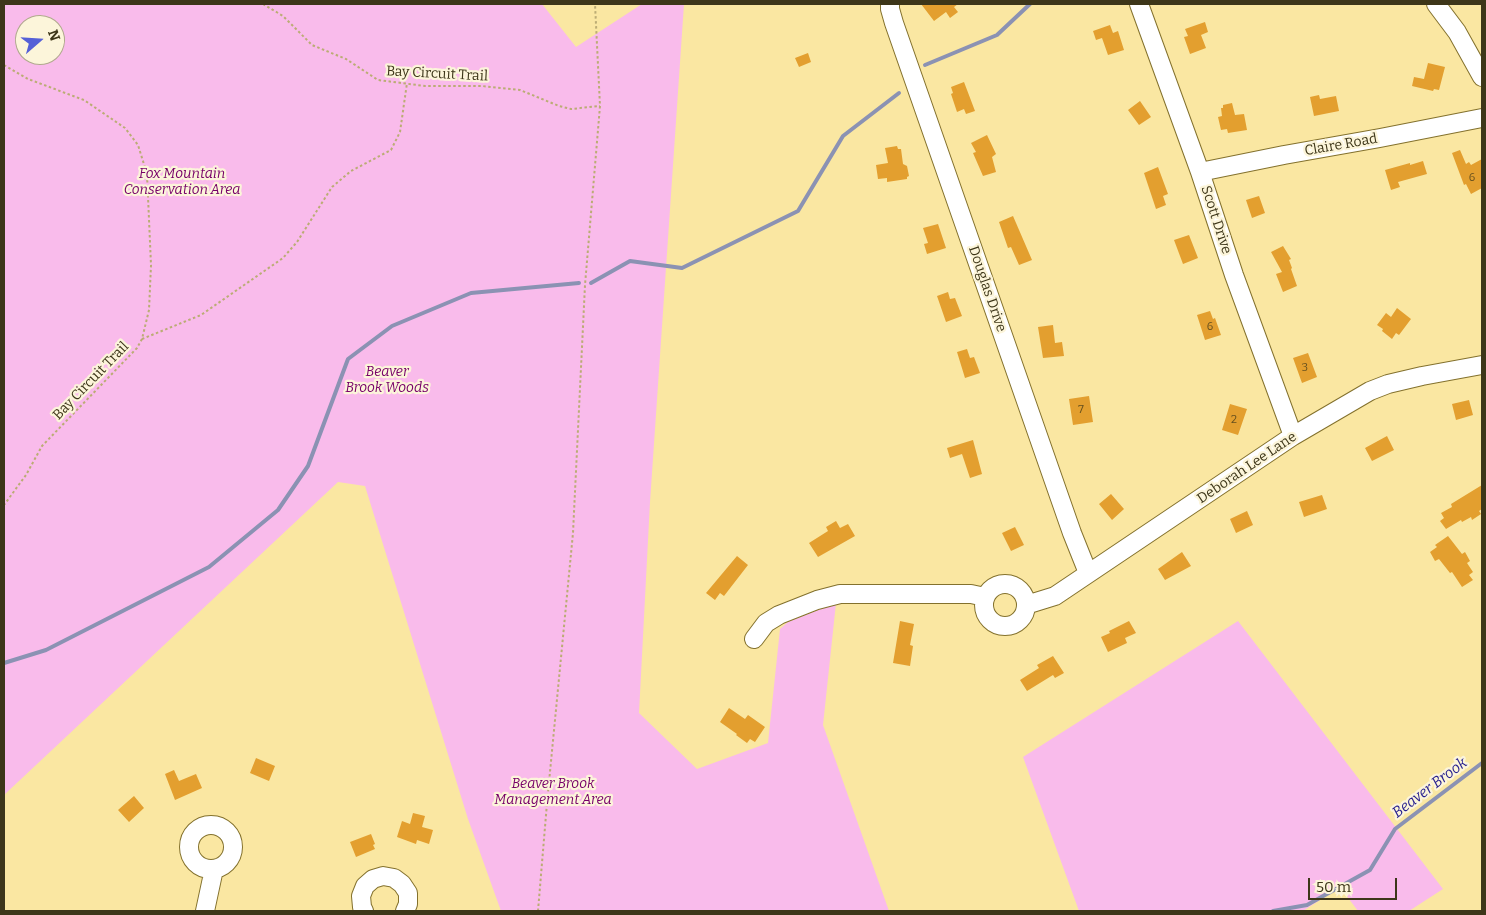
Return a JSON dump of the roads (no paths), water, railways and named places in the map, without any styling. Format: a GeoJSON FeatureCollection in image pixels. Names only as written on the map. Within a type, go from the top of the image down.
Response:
{"type":"FeatureCollection","features":[{"type":"Feature","properties":{"kind":"street","name":"Douglas Drive"},"geometry":{"type":"LineString","coordinates":[[890,4],[894,23],[1072,534],[1088,573]]}},
{"type":"Feature","properties":{"kind":"street","name":"Scott Drive"},"geometry":{"type":"LineString","coordinates":[[1139,4],[1200,172],[1234,275],[1293,436]]}},
{"type":"Feature","properties":{"kind":"street"},"geometry":{"type":"LineString","coordinates":[[1436,4],[1457,32],[1482,77]]}},
{"type":"Feature","properties":{"kind":"street","name":"Claire Road"},"geometry":{"type":"LineString","coordinates":[[1200,172],[1482,118]]}},
{"type":"Feature","properties":{"kind":"street","name":"Deborah Lee Lane"},"geometry":{"type":"LineString","coordinates":[[1026,605],[1055,596],[1293,436],[1370,391],[1388,384],[1422,376],[1482,365]]}},
{"type":"Feature","properties":{"kind":"street"},"geometry":{"type":"LineString","coordinates":[[997,585],[1011,585],[1022,592],[1026,605],[1025,612],[1018,622],[1008,626],[995,624],[985,614],[983,607],[985,597],[997,585]]}},
{"type":"Feature","properties":{"kind":"street"},"geometry":{"type":"LineString","coordinates":[[754,640],[766,623],[779,615],[817,600],[840,594],[971,594],[985,597]]}},
{"type":"Feature","properties":{"kind":"street"},"geometry":{"type":"LineString","coordinates":[[205,911],[214,870]]}},
{"type":"Feature","properties":{"kind":"street"},"geometry":{"type":"LineString","coordinates":[[364,911],[361,896],[365,886],[373,879],[383,876],[394,878],[402,884],[408,893],[408,904],[405,911]]}},
{"type":"Feature","properties":{"kind":"waterway"},"geometry":{"type":"LineString","coordinates":[[925,65],[997,35],[1030,4]]}},
{"type":"Feature","properties":{"kind":"waterway"},"geometry":{"type":"LineString","coordinates":[[591,283],[630,261],[682,268],[798,211],[843,136],[899,93]]}},
{"type":"Feature","properties":{"kind":"waterway"},"geometry":{"type":"LineString","coordinates":[[4,663],[46,650],[209,567],[278,510],[308,466],[348,359],[392,326],[471,293],[579,283]]}},
{"type":"Feature","properties":{"kind":"waterway","name":"Beaver Brook"},"geometry":{"type":"LineString","coordinates":[[1273,911],[1307,905],[1370,870],[1395,829],[1482,763]]}},
{"type":"Feature","properties":{"kind":"park label","name":"Fox Mountain Conservation Area"},"geometry":{"type":"Point","coordinates":[182,182]}},
{"type":"Feature","properties":{"kind":"park label","name":"Beaver Brook Woods"},"geometry":{"type":"Point","coordinates":[387,380]}},
{"type":"Feature","properties":{"kind":"park label","name":"Beaver Brook Management Area"},"geometry":{"type":"Point","coordinates":[553,792]}}]}
